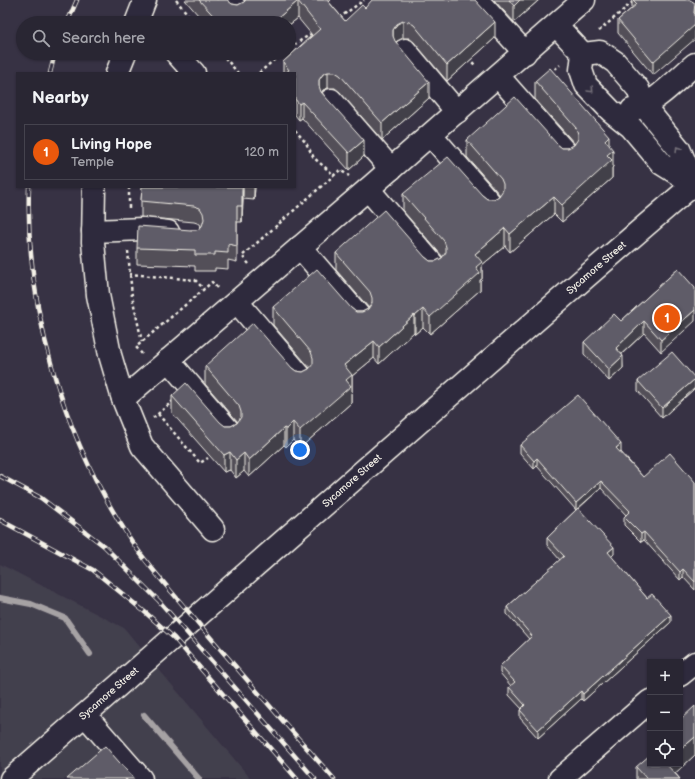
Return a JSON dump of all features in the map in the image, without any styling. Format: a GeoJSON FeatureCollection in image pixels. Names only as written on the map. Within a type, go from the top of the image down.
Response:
{"type":"FeatureCollection","features":[{"type":"Feature","properties":{"kind":"street"},"geometry":{"type":"LineString","coordinates":[[477,0],[525,53]]}},
{"type":"Feature","properties":{"kind":"street"},"geometry":{"type":"LineString","coordinates":[[123,399],[162,365],[228,296],[300,247],[431,135],[584,0]]}},
{"type":"Feature","properties":{"kind":"street"},"geometry":{"type":"LineString","coordinates":[[556,25],[583,54]]}},
{"type":"Feature","properties":{"kind":"street"},"geometry":{"type":"LineString","coordinates":[[405,50],[457,112]]}},
{"type":"Feature","properties":{"kind":"street"},"geometry":{"type":"LineString","coordinates":[[583,54],[600,52],[615,62],[638,89],[644,106],[679,149],[695,184]]}},
{"type":"Feature","properties":{"kind":"street"},"geometry":{"type":"LineString","coordinates":[[583,54],[581,70],[586,85],[611,111],[631,127],[662,164],[695,184]]}},
{"type":"Feature","properties":{"kind":"street"},"geometry":{"type":"LineString","coordinates":[[118,72],[123,60]]}},
{"type":"Feature","properties":{"kind":"street"},"geometry":{"type":"LineString","coordinates":[[182,60],[193,72]]}},
{"type":"Feature","properties":{"kind":"street"},"geometry":{"type":"LineString","coordinates":[[623,120],[629,111],[644,106],[695,64]]}},
{"type":"Feature","properties":{"kind":"street"},"geometry":{"type":"LineString","coordinates":[[498,76],[566,153]]}},
{"type":"Feature","properties":{"kind":"street"},"geometry":{"type":"LineString","coordinates":[[331,100],[391,169]]}},
{"type":"Feature","properties":{"kind":"street"},"geometry":{"type":"LineString","coordinates":[[431,135],[491,204]]}},
{"type":"Feature","properties":{"kind":"street","name":"Sycamore Street"},"geometry":{"type":"LineString","coordinates":[[11,779],[597,266],[695,184]]}},
{"type":"Feature","properties":{"kind":"street"},"geometry":{"type":"LineString","coordinates":[[94,188],[93,231],[98,294],[110,355],[123,399],[142,446],[213,529]]}},
{"type":"Feature","properties":{"kind":"street"},"geometry":{"type":"LineString","coordinates":[[368,189],[434,266]]}},
{"type":"Feature","properties":{"kind":"street"},"geometry":{"type":"LineString","coordinates":[[93,231],[128,230],[185,234]]}},
{"type":"Feature","properties":{"kind":"street"},"geometry":{"type":"LineString","coordinates":[[300,247],[360,317]]}},
{"type":"Feature","properties":{"kind":"street"},"geometry":{"type":"LineString","coordinates":[[228,296],[301,377]]}},
{"type":"Feature","properties":{"kind":"street"},"geometry":{"type":"LineString","coordinates":[[162,365],[229,431]]}},
{"type":"Feature","properties":{"kind":"street"},"geometry":{"type":"LineString","coordinates":[[683,673],[695,663]]}},
{"type":"Feature","properties":{"kind":"street"},"geometry":{"type":"LineString","coordinates":[[560,779],[647,704]]}},
{"type":"Feature","properties":{"kind":"street"},"geometry":{"type":"LineString","coordinates":[[85,715],[141,779]]}},
{"type":"Feature","properties":{"kind":"path"},"geometry":{"type":"LineString","coordinates":[[176,0],[189,16]]}},
{"type":"Feature","properties":{"kind":"path"},"geometry":{"type":"LineString","coordinates":[[334,20],[364,0]]}},
{"type":"Feature","properties":{"kind":"path"},"geometry":{"type":"LineString","coordinates":[[296,44],[317,30]]}},
{"type":"Feature","properties":{"kind":"path"},"geometry":{"type":"LineString","coordinates":[[466,57],[476,66]]}},
{"type":"Feature","properties":{"kind":"path"},"geometry":{"type":"LineString","coordinates":[[227,60],[237,72]]}},
{"type":"Feature","properties":{"kind":"path"},"geometry":{"type":"LineString","coordinates":[[262,71],[274,60]]}},
{"type":"Feature","properties":{"kind":"path"},"geometry":{"type":"LineString","coordinates":[[470,71],[482,61]]}},
{"type":"Feature","properties":{"kind":"path"},"geometry":{"type":"LineString","coordinates":[[296,131],[306,143],[314,158],[334,175]]}},
{"type":"Feature","properties":{"kind":"path"},"geometry":{"type":"LineString","coordinates":[[254,269],[242,256],[340,170],[349,176],[376,153]]}},
{"type":"Feature","properties":{"kind":"path"},"geometry":{"type":"LineString","coordinates":[[129,188],[129,274],[142,342]]}},
{"type":"Feature","properties":{"kind":"path"},"geometry":{"type":"LineString","coordinates":[[129,274],[195,280],[204,289]]}},
{"type":"Feature","properties":{"kind":"path"},"geometry":{"type":"LineString","coordinates":[[162,365],[136,347],[212,282],[228,296]]}},
{"type":"Feature","properties":{"kind":"path"},"geometry":{"type":"LineString","coordinates":[[158,414],[200,464],[208,458]]}},
{"type":"Feature","properties":{"kind":"shaded area"},"geometry":{"type":"Polygon","coordinates":[[[0,564],[124,628],[251,779],[0,779],[0,564]]]}},
{"type":"Feature","properties":{"kind":"building"},"geometry":{"type":"Polygon","coordinates":[[[199,0],[227,0],[232,4],[238,5],[246,0],[327,0],[345,21],[362,5],[365,8],[372,0],[475,0],[495,22],[447,65],[414,25],[403,21],[397,24],[393,30],[395,41],[429,82],[382,123],[340,75],[335,72],[323,74],[319,80],[321,92],[364,140],[349,153],[302,102],[299,104],[296,100],[296,72],[286,72],[289,70],[283,62],[285,60],[296,60],[296,50],[320,29],[298,1],[280,16],[214,16],[199,0]]]}},
{"type":"Feature","properties":{"kind":"building"},"geometry":{"type":"Polygon","coordinates":[[[509,0],[520,0],[514,6],[509,0]]]}},
{"type":"Feature","properties":{"kind":"building"},"geometry":{"type":"Polygon","coordinates":[[[633,0],[690,0],[695,3],[695,25],[653,62],[618,20],[637,4],[633,0]]]}},
{"type":"Feature","properties":{"kind":"building"},"geometry":{"type":"Polygon","coordinates":[[[550,68],[609,136],[605,140],[613,150],[607,155],[612,160],[562,205],[554,197],[510,234],[505,228],[475,254],[482,262],[476,267],[480,273],[430,317],[423,309],[415,316],[414,315],[379,347],[374,341],[344,365],[352,375],[346,380],[351,386],[300,430],[293,422],[286,429],[284,428],[249,460],[244,453],[236,460],[230,452],[224,455],[172,396],[186,383],[225,426],[231,426],[237,423],[241,417],[239,406],[205,366],[253,323],[292,368],[296,371],[303,372],[309,369],[313,364],[311,352],[273,307],[317,269],[356,312],[362,312],[368,309],[372,303],[370,292],[336,253],[384,210],[425,257],[430,261],[436,261],[442,258],[446,252],[444,241],[403,194],[448,157],[487,199],[494,199],[499,196],[503,190],[501,179],[467,140],[515,97],[557,144],[562,148],[568,148],[574,145],[578,139],[576,128],[535,81],[550,68]]]}},
{"type":"Feature","properties":{"kind":"building"},"geometry":{"type":"Polygon","coordinates":[[[142,188],[242,188],[242,206],[237,206],[237,246],[228,244],[228,253],[215,252],[215,255],[195,255],[195,250],[137,248],[138,226],[197,230],[202,226],[204,219],[200,208],[194,206],[141,201],[142,188]]]}},
{"type":"Feature","properties":{"kind":"building"},"geometry":{"type":"Polygon","coordinates":[[[678,269],[695,288],[695,310],[661,340],[644,321],[616,348],[623,356],[609,369],[584,342],[614,314],[621,321],[678,269]]]}},
{"type":"Feature","properties":{"kind":"building"},"geometry":{"type":"Polygon","coordinates":[[[672,352],[695,379],[662,408],[638,381],[672,352]]]}},
{"type":"Feature","properties":{"kind":"building"},"geometry":{"type":"Polygon","coordinates":[[[578,395],[621,444],[616,448],[643,477],[670,453],[695,482],[695,582],[683,569],[680,572],[644,532],[641,534],[624,517],[630,511],[601,481],[576,503],[537,458],[534,461],[520,445],[578,395]]]}},
{"type":"Feature","properties":{"kind":"building"},"geometry":{"type":"Polygon","coordinates":[[[578,508],[614,547],[608,552],[647,598],[652,594],[671,615],[583,694],[581,691],[538,730],[520,710],[525,705],[509,687],[515,682],[500,666],[532,636],[507,607],[564,556],[547,538],[578,508]]]}},
{"type":"Feature","properties":{"kind":"building"},"geometry":{"type":"Polygon","coordinates":[[[695,706],[695,737],[683,747],[683,731],[683,717],[695,706]]]}},
{"type":"Feature","properties":{"kind":"building"},"geometry":{"type":"Polygon","coordinates":[[[105,746],[134,779],[67,779],[105,746]]]}},
{"type":"Feature","properties":{"kind":"building"},"geometry":{"type":"Polygon","coordinates":[[[647,758],[647,767],[669,767],[680,779],[647,779],[636,767],[647,758]]]}},
{"type":"Feature","properties":{"kind":"waterway"},"geometry":{"type":"LineString","coordinates":[[0,598],[31,604],[65,618],[90,654]]}},
{"type":"Feature","properties":{"kind":"waterway"},"geometry":{"type":"LineString","coordinates":[[144,715],[199,779]]}},
{"type":"Feature","properties":{"kind":"railway"},"geometry":{"type":"LineString","coordinates":[[70,16],[77,0]]}},
{"type":"Feature","properties":{"kind":"railway"},"geometry":{"type":"LineString","coordinates":[[50,72],[53,60]]}},
{"type":"Feature","properties":{"kind":"railway"},"geometry":{"type":"LineString","coordinates":[[29,188],[29,232],[41,324],[53,370],[67,414],[85,457],[106,498],[135,547],[149,565],[223,653],[334,779]]}},
{"type":"Feature","properties":{"kind":"railway"},"geometry":{"type":"LineString","coordinates":[[0,476],[41,498],[104,546],[159,601],[315,779]]}},
{"type":"Feature","properties":{"kind":"railway"},"geometry":{"type":"LineString","coordinates":[[0,520],[93,570],[146,613],[174,638],[297,779]]}},
{"type":"Feature","properties":{"kind":"place","name":"Living Hope"},"geometry":{"type":"Point","coordinates":[667,318]}}]}
